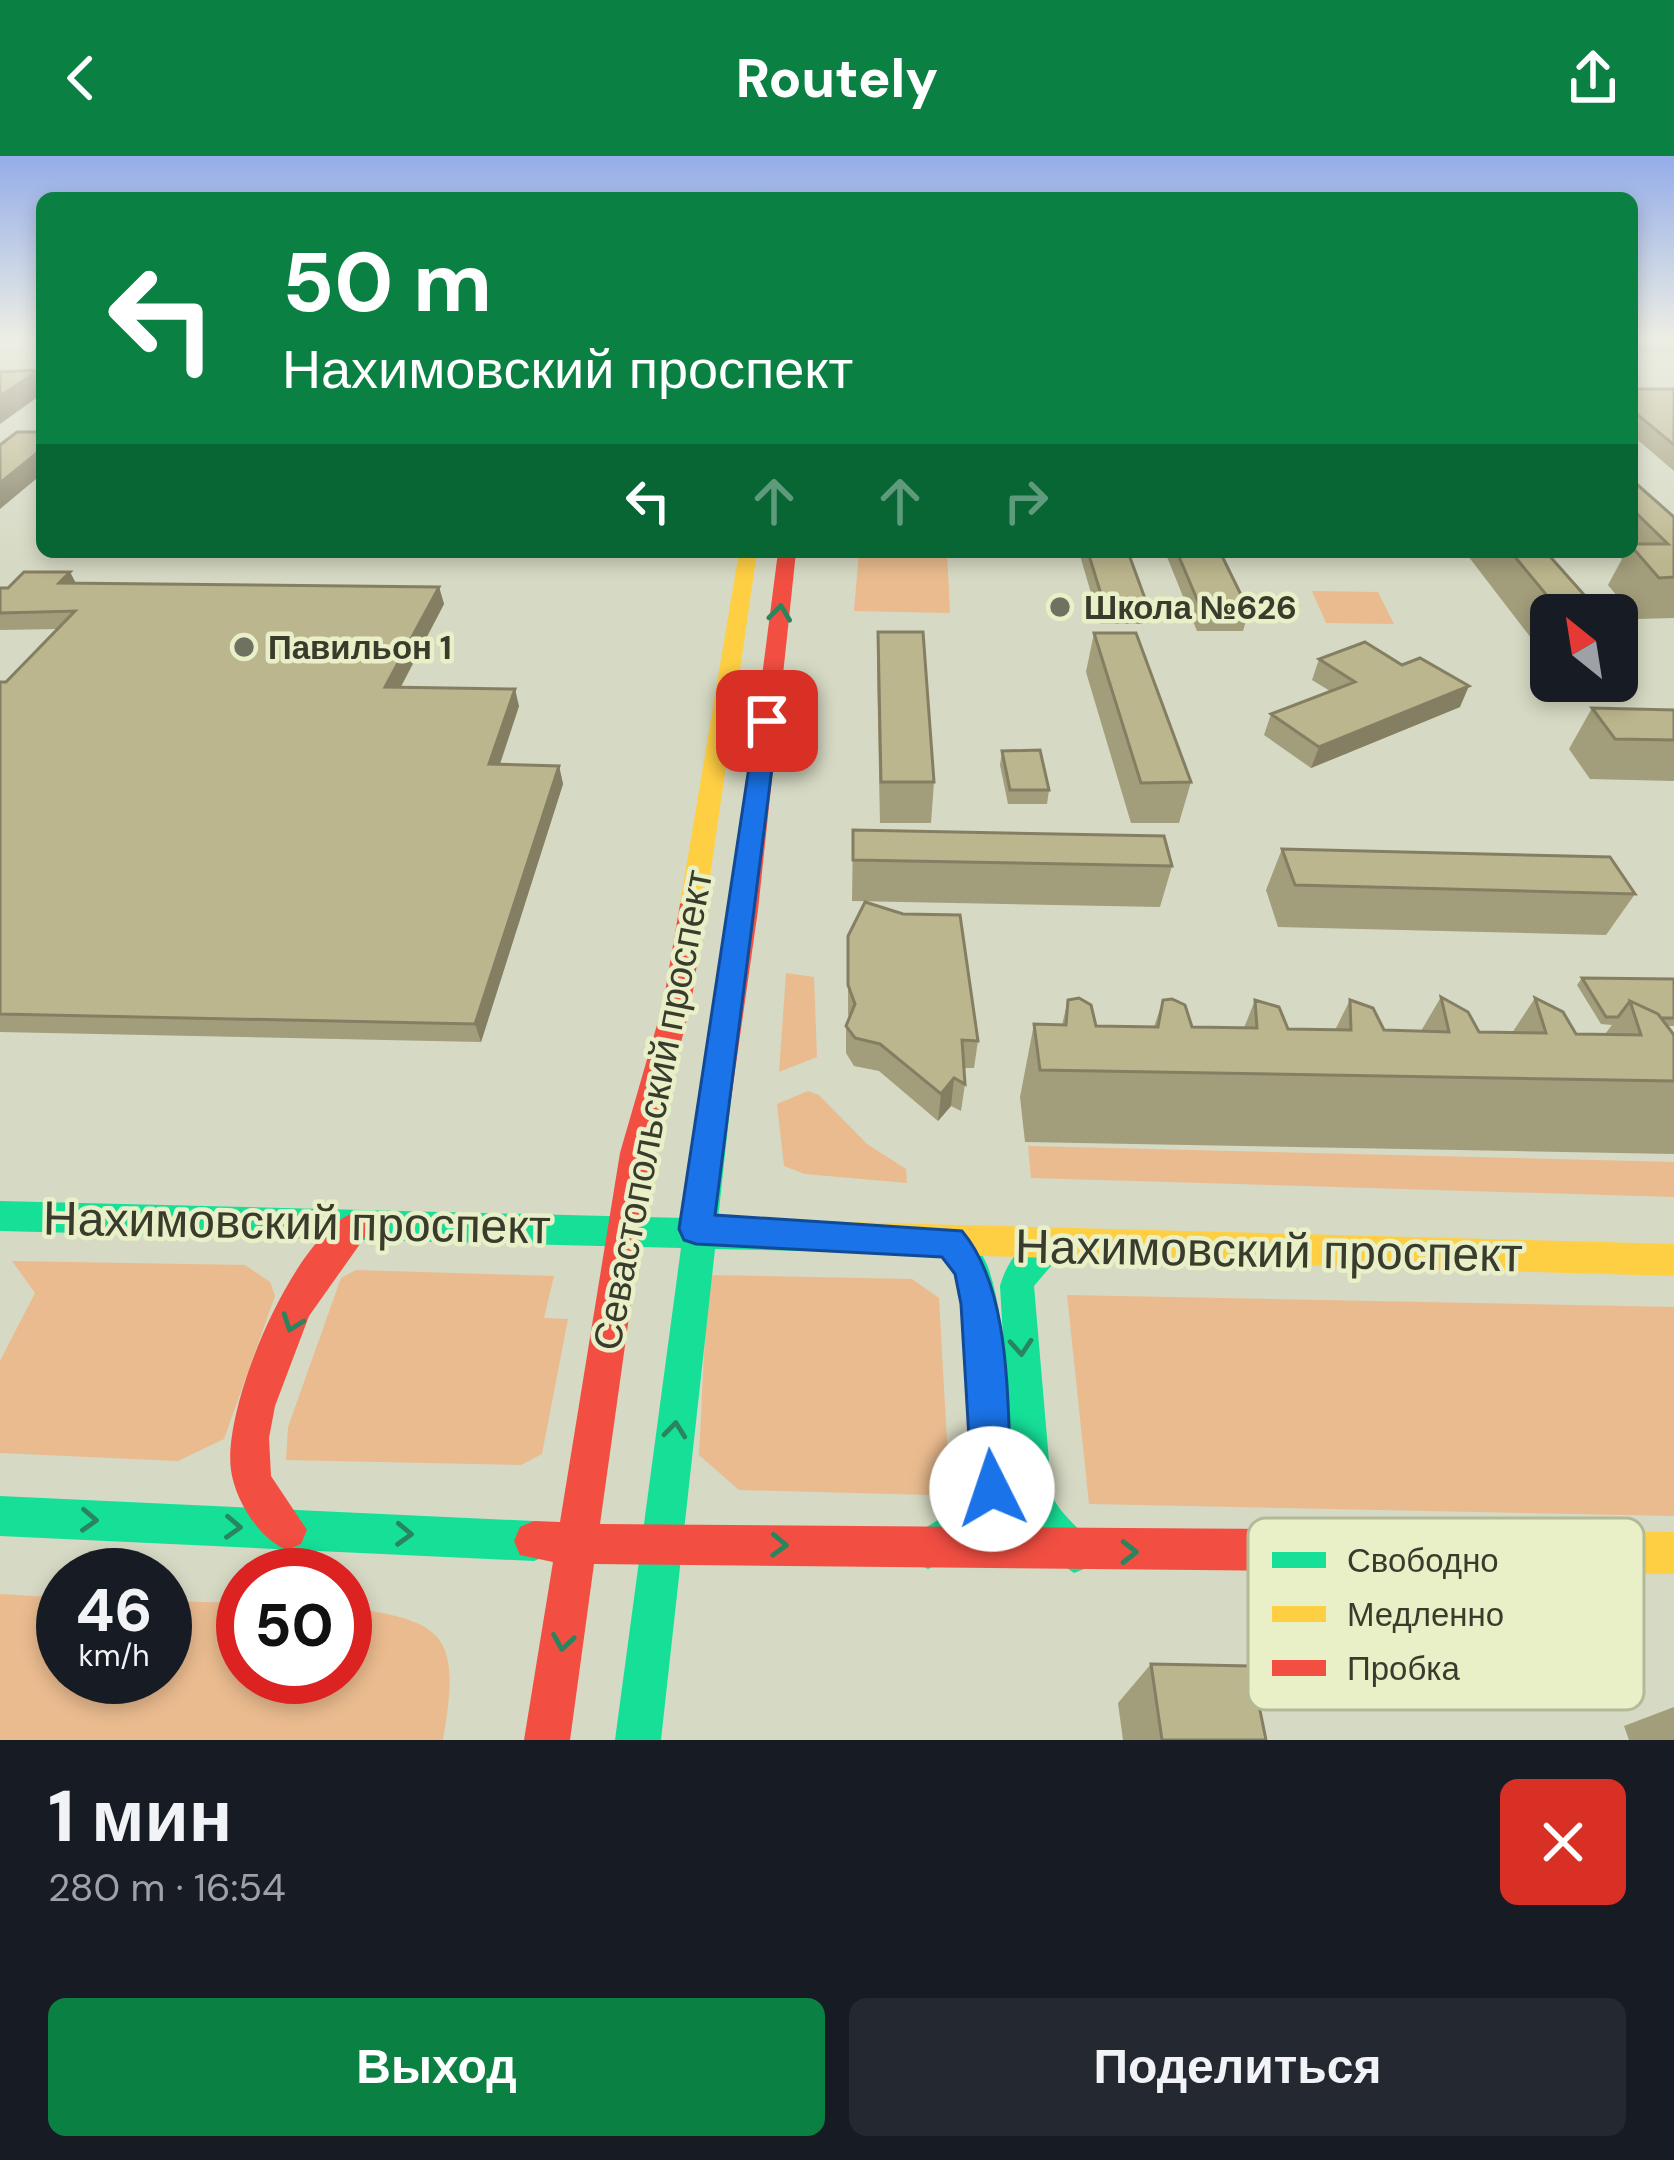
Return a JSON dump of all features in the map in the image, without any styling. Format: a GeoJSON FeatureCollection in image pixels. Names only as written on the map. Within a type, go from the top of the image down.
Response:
{"type":"FeatureCollection","features":[{"type":"Feature","properties":{"kind":"main road","name":"Севастопольский проспект"},"geometry":{"type":"LineString","coordinates":[[547,1740],[622,1228],[636,1153],[677,1004],[747,558]]}},
{"type":"Feature","properties":{"kind":"main road","name":"Севастопольский проспект"},"geometry":{"type":"LineString","coordinates":[[638,1740],[696,1229],[745,910],[786,558]]}},
{"type":"Feature","properties":{"kind":"main road","name":"Нахимовский проспект"},"geometry":{"type":"LineString","coordinates":[[0,1216],[355,1227],[696,1229],[950,1242],[1674,1260]]}},
{"type":"Feature","properties":{"kind":"main road"},"geometry":{"type":"LineString","coordinates":[[287,1529],[261,1499],[250,1464],[256,1419],[307,1283],[327,1253],[355,1227]]}},
{"type":"Feature","properties":{"kind":"main road"},"geometry":{"type":"LineString","coordinates":[[928,1550],[971,1522],[992,1489],[979,1304],[971,1267],[950,1242]]}},
{"type":"Feature","properties":{"kind":"main road"},"geometry":{"type":"LineString","coordinates":[[1052,1245],[1022,1269],[1017,1286],[1032,1500],[1048,1531],[1074,1552]]}},
{"type":"Feature","properties":{"kind":"main road"},"geometry":{"type":"LineString","coordinates":[[0,1516],[662,1547],[1248,1552]]}},
{"type":"Feature","properties":{"kind":"main road"},"geometry":{"type":"LineString","coordinates":[[1644,1553],[1674,1553]]}},
{"type":"Feature","properties":{"kind":"shaded area"},"geometry":{"type":"Polygon","coordinates":[[[858,558],[947,558],[950,613],[854,611],[858,558]]]}},
{"type":"Feature","properties":{"kind":"shaded area"},"geometry":{"type":"Polygon","coordinates":[[[1312,591],[1378,592],[1394,624],[1326,623],[1312,591]]]}},
{"type":"Feature","properties":{"kind":"shaded area"},"geometry":{"type":"Polygon","coordinates":[[[786,973],[814,977],[817,1057],[779,1072],[786,973]]]}},
{"type":"Feature","properties":{"kind":"shaded area"},"geometry":{"type":"Polygon","coordinates":[[[808,1091],[819,1095],[867,1144],[906,1169],[907,1183],[805,1174],[784,1166],[777,1104],[808,1091]]]}},
{"type":"Feature","properties":{"kind":"shaded area"},"geometry":{"type":"Polygon","coordinates":[[[1028,1146],[1674,1162],[1674,1197],[1031,1178],[1028,1146]]]}},
{"type":"Feature","properties":{"kind":"shaded area"},"geometry":{"type":"Polygon","coordinates":[[[12,1261],[245,1265],[270,1282],[275,1296],[224,1439],[178,1461],[0,1453],[0,1361],[35,1293],[12,1261]]]}},
{"type":"Feature","properties":{"kind":"shaded area"},"geometry":{"type":"Polygon","coordinates":[[[356,1270],[554,1276],[544,1318],[568,1319],[542,1454],[521,1465],[286,1460],[288,1427],[341,1278],[356,1270]]]}},
{"type":"Feature","properties":{"kind":"shaded area"},"geometry":{"type":"Polygon","coordinates":[[[708,1275],[912,1279],[939,1298],[949,1477],[929,1495],[739,1490],[699,1455],[708,1275]]]}},
{"type":"Feature","properties":{"kind":"shaded area"},"geometry":{"type":"Polygon","coordinates":[[[1067,1295],[1674,1307],[1674,1516],[1089,1504],[1067,1295]]]}},
{"type":"Feature","properties":{"kind":"shaded area"},"geometry":{"type":"Polygon","coordinates":[[[0,1594],[36,1596],[36,1704],[192,1704],[192,1602],[216,1602],[216,1704],[372,1704],[372,1611],[426,1628],[447,1655],[450,1677],[443,1740],[0,1740],[0,1594]]]}},
{"type":"Feature","properties":{"kind":"building"},"geometry":{"type":"Polygon","coordinates":[[[1638,415],[1638,415],[1674,415],[1674,445],[1638,415]]]}},
{"type":"Feature","properties":{"kind":"building"},"geometry":{"type":"Polygon","coordinates":[[[17,432],[36,432],[36,454],[0,483],[0,445],[17,432]]]}},
{"type":"Feature","properties":{"kind":"building"},"geometry":{"type":"Polygon","coordinates":[[[1638,485],[1674,517],[1674,577],[1659,578],[1638,554],[1638,544],[1668,544],[1638,515],[1638,485]]]}},
{"type":"Feature","properties":{"kind":"building"},"geometry":{"type":"Polygon","coordinates":[[[1090,558],[1130,558],[1147,604],[1104,604],[1090,558]]]}},
{"type":"Feature","properties":{"kind":"building"},"geometry":{"type":"Polygon","coordinates":[[[1180,558],[1223,558],[1249,611],[1202,611],[1180,558]]]}},
{"type":"Feature","properties":{"kind":"building"},"geometry":{"type":"Polygon","coordinates":[[[1516,558],[1551,558],[1583,594],[1546,594],[1516,558]]]}},
{"type":"Feature","properties":{"kind":"building"},"geometry":{"type":"Polygon","coordinates":[[[24,572],[70,572],[59,583],[439,587],[385,687],[515,689],[489,764],[559,766],[475,1024],[0,1014],[0,682],[6,682],[75,611],[0,613],[0,588],[8,588],[24,572]]]}},
{"type":"Feature","properties":{"kind":"building"},"geometry":{"type":"Polygon","coordinates":[[[878,632],[923,632],[934,782],[881,782],[878,632]]]}},
{"type":"Feature","properties":{"kind":"building"},"geometry":{"type":"Polygon","coordinates":[[[1094,633],[1136,633],[1191,782],[1141,783],[1094,633]]]}},
{"type":"Feature","properties":{"kind":"building"},"geometry":{"type":"Polygon","coordinates":[[[1365,642],[1402,665],[1420,658],[1469,686],[1319,747],[1271,714],[1355,682],[1319,659],[1365,642]]]}},
{"type":"Feature","properties":{"kind":"building"},"geometry":{"type":"Polygon","coordinates":[[[1592,708],[1674,710],[1674,740],[1615,739],[1592,708]]]}},
{"type":"Feature","properties":{"kind":"building"},"geometry":{"type":"Polygon","coordinates":[[[1040,750],[1049,790],[1010,790],[1002,751],[1040,750]]]}},
{"type":"Feature","properties":{"kind":"building"},"geometry":{"type":"Polygon","coordinates":[[[853,830],[1164,836],[1172,866],[853,860],[853,830]]]}},
{"type":"Feature","properties":{"kind":"building"},"geometry":{"type":"Polygon","coordinates":[[[1282,849],[1610,857],[1635,894],[1295,885],[1282,849]]]}},
{"type":"Feature","properties":{"kind":"building"},"geometry":{"type":"Polygon","coordinates":[[[865,902],[903,914],[960,915],[978,1041],[962,1040],[965,1084],[954,1078],[941,1094],[880,1044],[855,1038],[846,1026],[855,1004],[848,985],[848,936],[865,902]]]}},
{"type":"Feature","properties":{"kind":"building"},"geometry":{"type":"Polygon","coordinates":[[[1582,978],[1674,979],[1674,1018],[1661,1018],[1630,1001],[1618,1017],[1606,1017],[1582,978]]]}},
{"type":"Feature","properties":{"kind":"building"},"geometry":{"type":"Polygon","coordinates":[[[1441,997],[1468,1012],[1479,1032],[1546,1033],[1535,998],[1563,1012],[1576,1034],[1641,1035],[1630,1001],[1658,1014],[1674,1035],[1674,1081],[1040,1070],[1034,1024],[1066,1025],[1068,1000],[1079,998],[1091,1005],[1096,1026],[1158,1027],[1163,1000],[1172,999],[1185,1005],[1192,1027],[1257,1028],[1255,1000],[1279,1007],[1288,1029],[1351,1030],[1350,1000],[1373,1008],[1384,1030],[1449,1032],[1441,997]]]}},
{"type":"Feature","properties":{"kind":"building"},"geometry":{"type":"Polygon","coordinates":[[[1151,1664],[1248,1666],[1248,1710],[1260,1710],[1266,1740],[1162,1740],[1151,1664]]]}},
{"type":"Feature","properties":{"kind":"traffic: fast"},"geometry":{"type":"LineString","coordinates":[[638,1740],[716,1099]]}},
{"type":"Feature","properties":{"kind":"traffic: fast"},"geometry":{"type":"LineString","coordinates":[[0,1216],[846,1237]]}},
{"type":"Feature","properties":{"kind":"traffic: fast"},"geometry":{"type":"LineString","coordinates":[[928,1549],[971,1522],[992,1489],[979,1304],[971,1267],[950,1242]]}},
{"type":"Feature","properties":{"kind":"traffic: fast"},"geometry":{"type":"LineString","coordinates":[[1052,1245],[1022,1269],[1017,1286],[1032,1500],[1048,1531],[1074,1552]]}},
{"type":"Feature","properties":{"kind":"traffic: fast"},"geometry":{"type":"LineString","coordinates":[[0,1516],[534,1541]]}},
{"type":"Feature","properties":{"kind":"traffic: slow"},"geometry":{"type":"LineString","coordinates":[[693,904],[747,558]]}},
{"type":"Feature","properties":{"kind":"traffic: slow"},"geometry":{"type":"LineString","coordinates":[[846,1237],[1674,1260]]}},
{"type":"Feature","properties":{"kind":"traffic: slow"},"geometry":{"type":"LineString","coordinates":[[1644,1553],[1674,1553]]}},
{"type":"Feature","properties":{"kind":"traffic: jam"},"geometry":{"type":"LineString","coordinates":[[716,1099],[745,910],[786,558]]}},
{"type":"Feature","properties":{"kind":"traffic: jam"},"geometry":{"type":"LineString","coordinates":[[547,1740],[636,1153],[677,1004],[693,904]]}},
{"type":"Feature","properties":{"kind":"traffic: jam"},"geometry":{"type":"LineString","coordinates":[[287,1530],[252,1476],[250,1438],[256,1406],[297,1305],[355,1227]]}},
{"type":"Feature","properties":{"kind":"traffic: jam"},"geometry":{"type":"LineString","coordinates":[[534,1541],[662,1547],[1248,1550]]}},
{"type":"Feature","properties":{"kind":"place","name":"Школа №626"},"geometry":{"type":"Point","coordinates":[1060,607]}},
{"type":"Feature","properties":{"kind":"place","name":"Павильон 1"},"geometry":{"type":"Point","coordinates":[244,647]}},
{"type":"Feature","properties":{"kind":"route"},"geometry":{"type":"LineString","coordinates":[[767,721],[745,910],[696,1229],[950,1242],[971,1267],[979,1304],[992,1489]]}}]}
